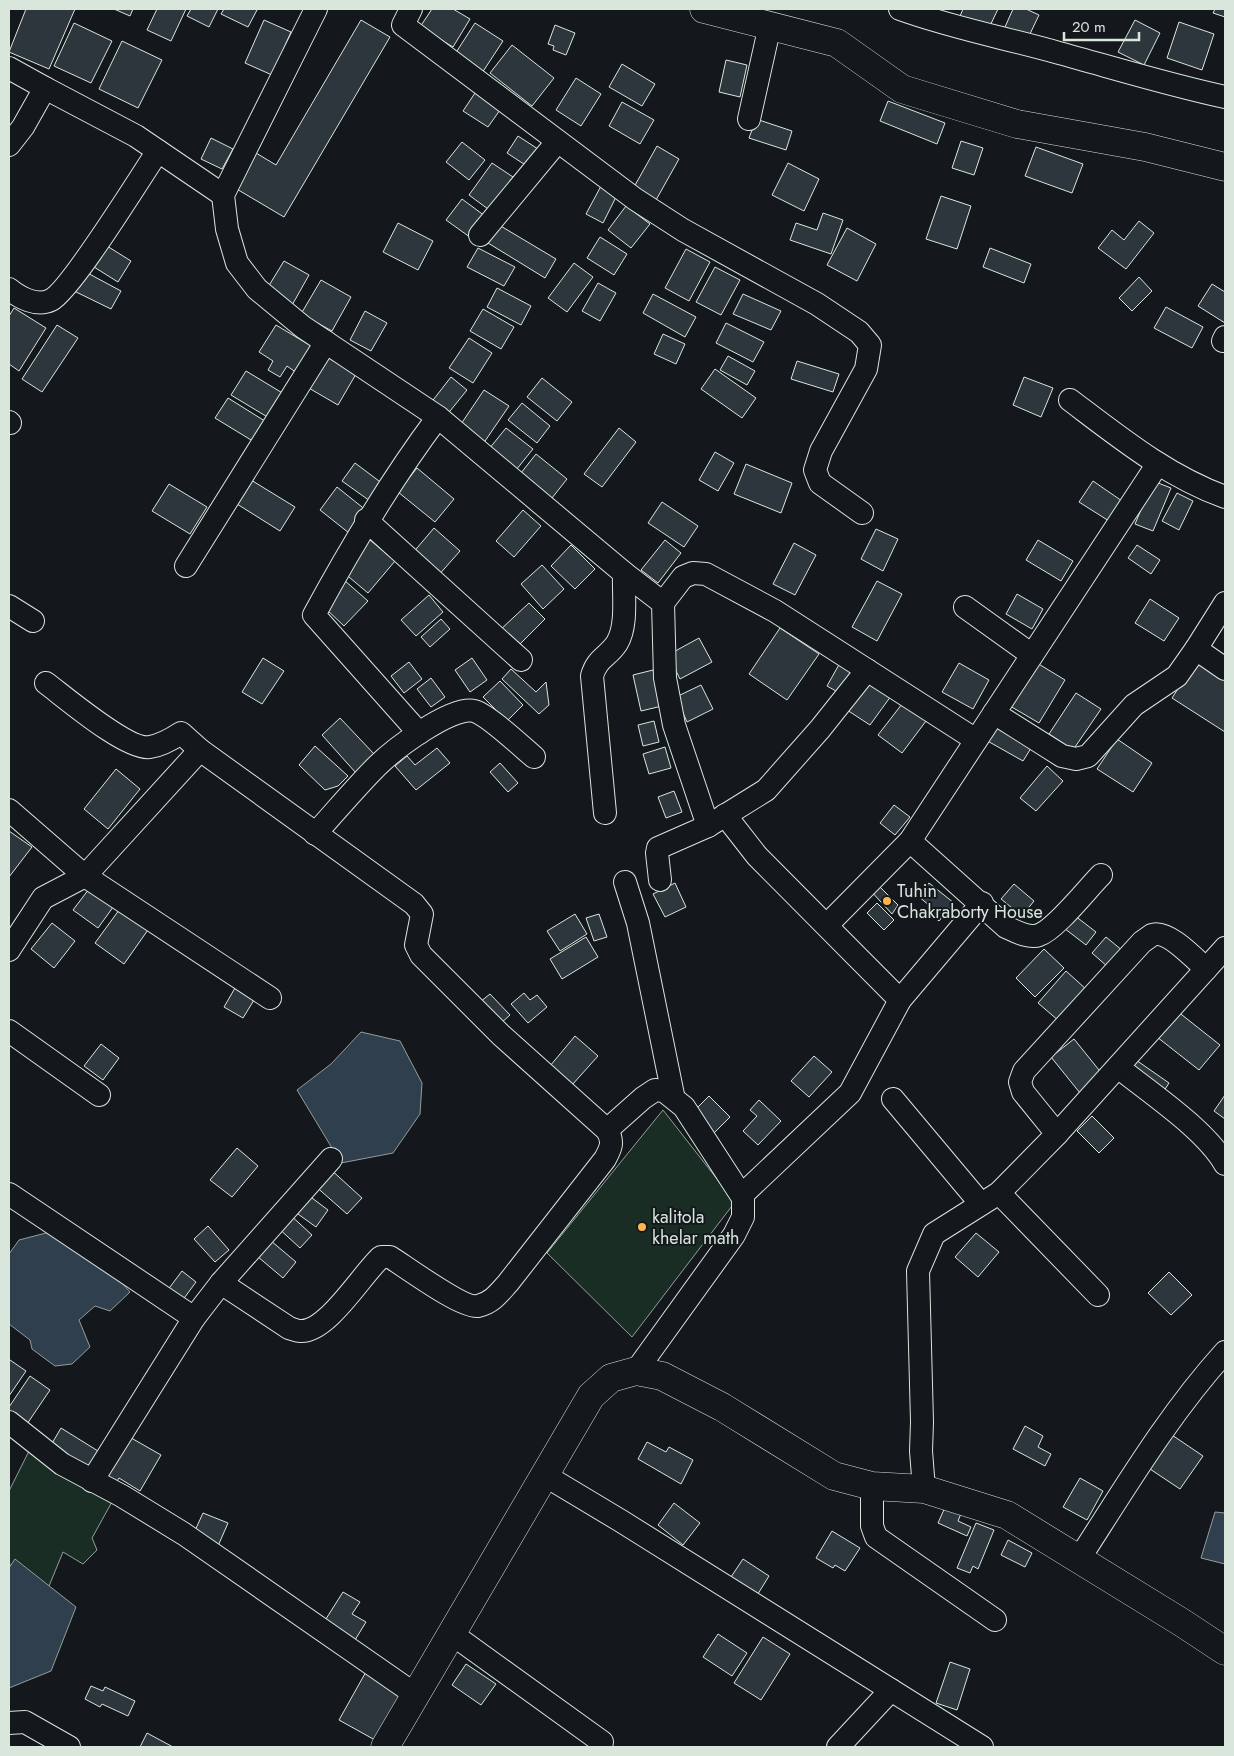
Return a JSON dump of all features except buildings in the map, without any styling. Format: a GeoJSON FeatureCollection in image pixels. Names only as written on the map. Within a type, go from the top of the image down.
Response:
{"type":"FeatureCollection","features":[{"type":"Feature","properties":{"kind":"street"},"geometry":{"type":"LineString","coordinates":[[315,9],[223,195],[227,229],[237,263],[257,289],[326,342],[438,417],[624,573],[663,603]]}},
{"type":"Feature","properties":{"kind":"street"},"geometry":{"type":"LineString","coordinates":[[411,9],[402,25],[635,199],[683,230],[817,304],[859,332],[870,345],[866,369],[821,450],[815,470],[820,483],[862,513]]}},
{"type":"Feature","properties":{"kind":"street"},"geometry":{"type":"LineString","coordinates":[[704,9],[837,43],[902,89],[1017,124],[1145,147],[1225,167]]}},
{"type":"Feature","properties":{"kind":"street"},"geometry":{"type":"LineString","coordinates":[[900,9],[943,16],[1164,84],[1225,97]]}},
{"type":"Feature","properties":{"kind":"street"},"geometry":{"type":"LineString","coordinates":[[748,119],[770,25]]}},
{"type":"Feature","properties":{"kind":"street"},"geometry":{"type":"LineString","coordinates":[[9,68],[136,136],[223,195]]}},
{"type":"Feature","properties":{"kind":"street"},"geometry":{"type":"LineString","coordinates":[[9,145],[23,127],[45,88]]}},
{"type":"Feature","properties":{"kind":"street"},"geometry":{"type":"LineString","coordinates":[[480,235],[557,142]]}},
{"type":"Feature","properties":{"kind":"street"},"geometry":{"type":"LineString","coordinates":[[9,289],[35,303],[52,300],[72,278],[158,151]]}},
{"type":"Feature","properties":{"kind":"street"},"geometry":{"type":"LineString","coordinates":[[186,566],[326,342]]}},
{"type":"Feature","properties":{"kind":"street"},"geometry":{"type":"LineString","coordinates":[[1070,400],[1157,465],[1202,489],[1225,497]]}},
{"type":"Feature","properties":{"kind":"street"},"geometry":{"type":"LineString","coordinates":[[420,733],[314,615],[366,520],[402,465],[438,417]]}},
{"type":"Feature","properties":{"kind":"street"},"geometry":{"type":"LineString","coordinates":[[827,925],[910,841],[1157,465]]}},
{"type":"Feature","properties":{"kind":"street"},"geometry":{"type":"LineString","coordinates":[[366,520],[521,660]]}},
{"type":"Feature","properties":{"kind":"street"},"geometry":{"type":"LineString","coordinates":[[605,813],[592,676],[595,663],[618,642],[622,627],[624,573]]}},
{"type":"Feature","properties":{"kind":"street"},"geometry":{"type":"LineString","coordinates":[[900,1000],[757,856],[716,820],[674,725],[665,678],[663,603],[684,577],[693,573],[706,574],[775,612],[976,740]]}},
{"type":"Feature","properties":{"kind":"street"},"geometry":{"type":"LineString","coordinates":[[994,713],[1062,756],[1076,760],[1088,756],[1134,705],[1177,676],[1225,603]]}},
{"type":"Feature","properties":{"kind":"street"},"geometry":{"type":"LineString","coordinates":[[9,606],[33,621]]}},
{"type":"Feature","properties":{"kind":"street"},"geometry":{"type":"LineString","coordinates":[[964,607],[1032,655]]}},
{"type":"Feature","properties":{"kind":"street"},"geometry":{"type":"LineString","coordinates":[[1196,648],[1225,668]]}},
{"type":"Feature","properties":{"kind":"street"},"geometry":{"type":"LineString","coordinates":[[660,880],[656,853],[658,848],[716,820],[766,790],[820,730],[867,670]]}},
{"type":"Feature","properties":{"kind":"street"},"geometry":{"type":"LineString","coordinates":[[46,684],[127,742],[148,748],[167,742],[181,733],[200,750],[414,904],[422,914],[416,945],[421,955],[501,1035],[607,1130],[612,1144],[605,1160],[508,1283],[492,1301],[476,1307],[459,1301],[390,1257],[381,1257],[371,1266],[329,1317],[313,1329],[300,1332],[289,1328],[221,1283]]}},
{"type":"Feature","properties":{"kind":"street"},"geometry":{"type":"LineString","coordinates":[[315,834],[378,764],[420,733],[450,714],[464,709],[476,711],[534,757]]}},
{"type":"Feature","properties":{"kind":"street"},"geometry":{"type":"LineString","coordinates":[[9,950],[43,898],[85,876],[200,750]]}},
{"type":"Feature","properties":{"kind":"street"},"geometry":{"type":"LineString","coordinates":[[9,810],[85,876],[270,998]]}},
{"type":"Feature","properties":{"kind":"street"},"geometry":{"type":"LineString","coordinates":[[910,841],[982,903],[1006,927],[1022,934],[1038,936],[1051,929],[1101,875]]}},
{"type":"Feature","properties":{"kind":"street"},"geometry":{"type":"LineString","coordinates":[[625,882],[638,923],[673,1095]]}},
{"type":"Feature","properties":{"kind":"street"},"geometry":{"type":"LineString","coordinates":[[742,1195],[850,1093],[900,1000],[982,903]]}},
{"type":"Feature","properties":{"kind":"street"},"geometry":{"type":"LineString","coordinates":[[1057,1134],[1023,1092],[1020,1082],[1024,1071],[1142,942],[1151,935],[1158,934],[1168,937],[1206,969]]}},
{"type":"Feature","properties":{"kind":"street"},"geometry":{"type":"LineString","coordinates":[[924,1489],[921,1451],[918,1271],[934,1234],[990,1199],[1057,1134],[1225,948]]}},
{"type":"Feature","properties":{"kind":"street"},"geometry":{"type":"LineString","coordinates":[[9,1031],[98,1095]]}},
{"type":"Feature","properties":{"kind":"street"},"geometry":{"type":"LineString","coordinates":[[1118,1067],[1195,1131],[1218,1153],[1225,1164]]}},
{"type":"Feature","properties":{"kind":"street"},"geometry":{"type":"LineString","coordinates":[[607,1130],[643,1098],[655,1090],[673,1095],[684,1106],[742,1195],[743,1217],[734,1235],[636,1371]]}},
{"type":"Feature","properties":{"kind":"street"},"geometry":{"type":"LineString","coordinates":[[893,1099],[990,1199],[1098,1295]]}},
{"type":"Feature","properties":{"kind":"street"},"geometry":{"type":"LineString","coordinates":[[92,1481],[194,1318],[221,1283],[331,1159]]}},
{"type":"Feature","properties":{"kind":"street"},"geometry":{"type":"LineString","coordinates":[[9,1194],[194,1318]]}},
{"type":"Feature","properties":{"kind":"street"},"geometry":{"type":"LineString","coordinates":[[1079,1559],[1160,1433],[1204,1375],[1225,1352]]}},
{"type":"Feature","properties":{"kind":"street"},"geometry":{"type":"LineString","coordinates":[[390,1745],[416,1695],[546,1476],[590,1396],[611,1378],[636,1371],[662,1376],[722,1407],[834,1476],[872,1486],[924,1489],[1007,1515],[1225,1652]]}},
{"type":"Feature","properties":{"kind":"street"},"geometry":{"type":"LineString","coordinates":[[9,1422],[62,1464],[122,1496],[184,1534],[416,1695]]}},
{"type":"Feature","properties":{"kind":"street"},"geometry":{"type":"LineString","coordinates":[[546,1476],[982,1747]]}},
{"type":"Feature","properties":{"kind":"street"},"geometry":{"type":"LineString","coordinates":[[872,1486],[872,1526],[876,1537],[995,1620]]}},
{"type":"Feature","properties":{"kind":"street"},"geometry":{"type":"LineString","coordinates":[[452,1634],[602,1742]]}},
{"type":"Feature","properties":{"kind":"street"},"geometry":{"type":"LineString","coordinates":[[838,1747],[891,1690]]}},
{"type":"Feature","properties":{"kind":"street"},"geometry":{"type":"LineString","coordinates":[[9,1723],[25,1722],[69,1747]]}},
{"type":"Feature","properties":{"kind":"green space","name":"kalitola khelar math"},"geometry":{"type":"Polygon","coordinates":[[[663,1110],[735,1202],[632,1337],[547,1253],[663,1110]]]}},
{"type":"Feature","properties":{"kind":"green space"},"geometry":{"type":"Polygon","coordinates":[[[31,1447],[113,1500],[92,1538],[97,1550],[83,1564],[63,1552],[49,1586],[36,1581],[9,1564],[9,1491],[31,1447]]]}},
{"type":"Feature","properties":{"kind":"water"},"geometry":{"type":"Polygon","coordinates":[[[361,1032],[400,1041],[422,1083],[420,1114],[393,1153],[341,1163],[297,1090],[331,1064],[361,1032]]]}},
{"type":"Feature","properties":{"kind":"water"},"geometry":{"type":"Polygon","coordinates":[[[46,1233],[70,1243],[92,1257],[112,1273],[130,1292],[110,1311],[95,1306],[79,1320],[90,1347],[72,1364],[55,1366],[32,1349],[30,1340],[9,1324],[9,1254],[19,1240],[46,1233]]]}},
{"type":"Feature","properties":{"kind":"water"},"geometry":{"type":"Polygon","coordinates":[[[1215,1512],[1225,1513],[1225,1564],[1201,1558],[1215,1512]]]}},
{"type":"Feature","properties":{"kind":"water"},"geometry":{"type":"Polygon","coordinates":[[[15,1559],[76,1607],[51,1671],[9,1688],[9,1568],[15,1559]]]}},
{"type":"Feature","properties":{"kind":"place","name":"Tuhin Chakraborty House"},"geometry":{"type":"Point","coordinates":[887,901]}},
{"type":"Feature","properties":{"kind":"place","name":"kalitola khelar math"},"geometry":{"type":"Point","coordinates":[642,1227]}}]}
